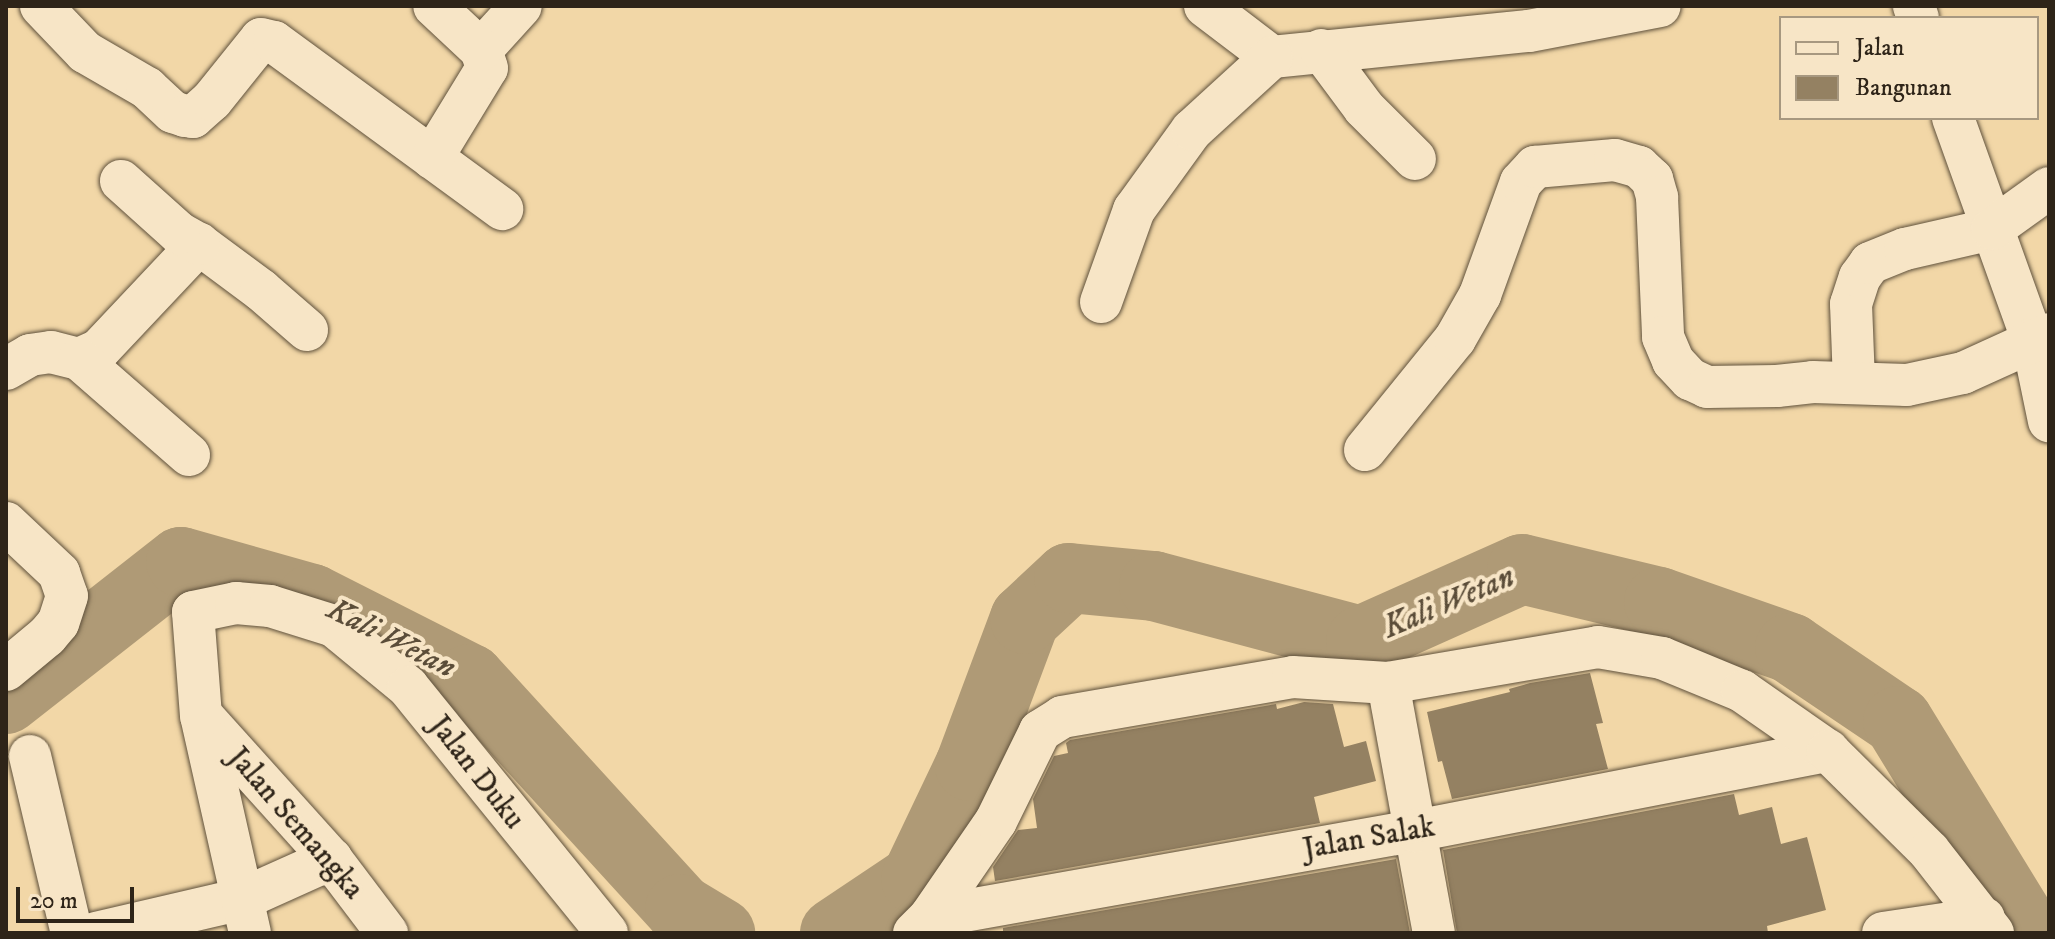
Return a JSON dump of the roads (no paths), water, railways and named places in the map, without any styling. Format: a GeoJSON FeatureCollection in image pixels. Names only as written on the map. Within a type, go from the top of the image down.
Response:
{"type":"FeatureCollection","features":[{"type":"Feature","properties":{"kind":"street"},"geometry":{"type":"LineString","coordinates":[[432,158],[487,68],[481,50],[434,6]]}},
{"type":"Feature","properties":{"kind":"street"},"geometry":{"type":"LineString","coordinates":[[481,50],[521,6]]}},
{"type":"Feature","properties":{"kind":"street"},"geometry":{"type":"LineString","coordinates":[[1205,6],[1272,57]]}},
{"type":"Feature","properties":{"kind":"street"},"geometry":{"type":"LineString","coordinates":[[1101,302],[1134,210],[1192,130],[1272,57],[1529,31],[1660,6]]}},
{"type":"Feature","properties":{"kind":"street"},"geometry":{"type":"LineString","coordinates":[[24,10],[85,52],[147,88],[173,112],[185,116],[193,117],[212,100],[261,39],[274,42],[502,209]]}},
{"type":"Feature","properties":{"kind":"street"},"geometry":{"type":"LineString","coordinates":[[1321,50],[1364,108],[1415,159]]}},
{"type":"Feature","properties":{"kind":"street"},"geometry":{"type":"LineString","coordinates":[[1954,120],[1992,229],[2041,337],[2049,421]]}},
{"type":"Feature","properties":{"kind":"street"},"geometry":{"type":"LineString","coordinates":[[1365,450],[1455,339],[1480,295],[1521,182],[1535,167],[1615,160],[1639,167],[1652,179],[1657,197],[1663,337],[1673,361],[1690,379],[1707,387],[1854,382],[1907,385],[1963,373],[2041,337]]}},
{"type":"Feature","properties":{"kind":"street"},"geometry":{"type":"LineString","coordinates":[[121,181],[179,233],[199,244],[307,330]]}},
{"type":"Feature","properties":{"kind":"street"},"geometry":{"type":"LineString","coordinates":[[1854,382],[1851,304],[1860,277],[1870,263],[1905,249],[1992,229],[2049,188]]}},
{"type":"Feature","properties":{"kind":"street"},"geometry":{"type":"LineString","coordinates":[[79,359],[99,350],[199,244]]}},
{"type":"Feature","properties":{"kind":"street"},"geometry":{"type":"LineString","coordinates":[[6,369],[30,355],[51,352],[79,359],[189,455]]}},
{"type":"Feature","properties":{"kind":"street"},"geometry":{"type":"LineString","coordinates":[[6,523],[59,573],[67,596],[64,610],[53,630],[6,670]]}},
{"type":"Feature","properties":{"kind":"street","name":"Jalan Duku"},"geometry":{"type":"LineString","coordinates":[[201,716],[193,612],[236,603],[270,606],[334,626],[408,687],[607,933]]}},
{"type":"Feature","properties":{"kind":"street"},"geometry":{"type":"LineString","coordinates":[[922,925],[996,821],[1040,731],[1062,717],[1293,677],[1388,683],[1598,647],[1662,658],[1742,691],[1828,751],[1929,851],[1988,926]]}},
{"type":"Feature","properties":{"kind":"street"},"geometry":{"type":"LineString","coordinates":[[1388,683],[1434,933]]}},
{"type":"Feature","properties":{"kind":"street"},"geometry":{"type":"LineString","coordinates":[[201,716],[246,916]]}},
{"type":"Feature","properties":{"kind":"street","name":"Jalan Semangka"},"geometry":{"type":"LineString","coordinates":[[201,716],[331,859],[387,933]]}},
{"type":"Feature","properties":{"kind":"street","name":"Jalan Salak"},"geometry":{"type":"LineString","coordinates":[[922,925],[1828,751]]}},
{"type":"Feature","properties":{"kind":"street"},"geometry":{"type":"LineString","coordinates":[[30,756],[72,933]]}},
{"type":"Feature","properties":{"kind":"street"},"geometry":{"type":"LineString","coordinates":[[96,933],[246,916],[331,859]]}},
{"type":"Feature","properties":{"kind":"street"},"geometry":{"type":"LineString","coordinates":[[1883,933],[1988,926]]}},
{"type":"Feature","properties":{"kind":"waterway","name":"Kali Wetan"},"geometry":{"type":"LineString","coordinates":[[6,699],[181,562],[312,599],[470,679],[680,909],[720,933]]}},
{"type":"Feature","properties":{"kind":"waterway","name":"Kali Wetan"},"geometry":{"type":"LineString","coordinates":[[835,933],[916,879],[970,766],[1025,619],[1069,578],[1154,586],[1361,641],[1522,569],[1659,602],[1790,648],[1898,721],[2028,933]]}}]}
